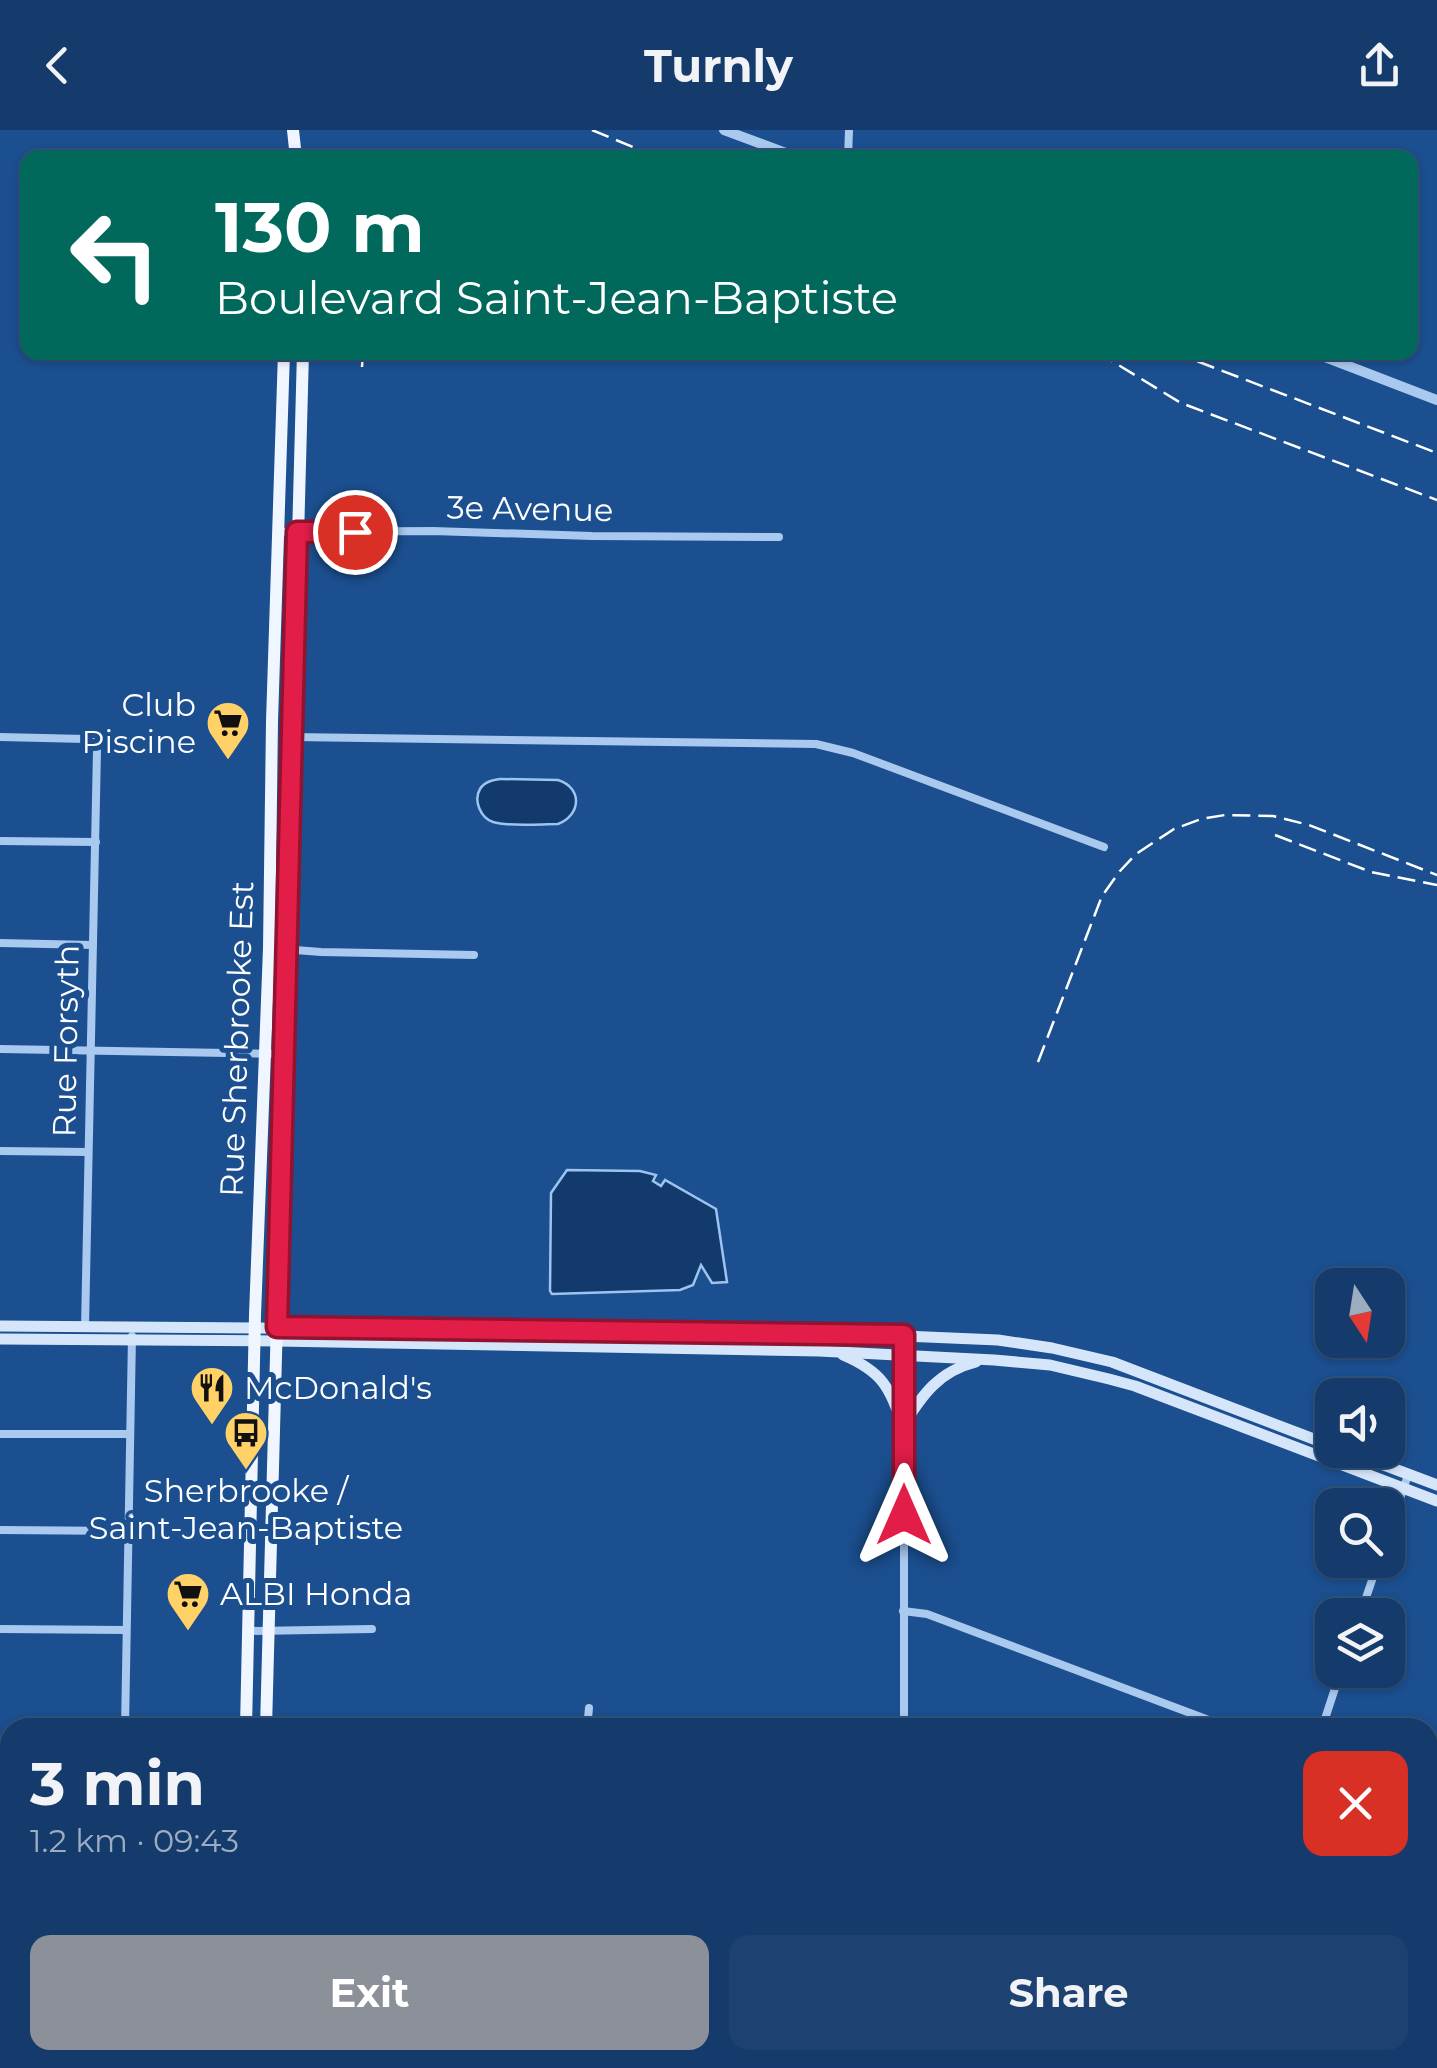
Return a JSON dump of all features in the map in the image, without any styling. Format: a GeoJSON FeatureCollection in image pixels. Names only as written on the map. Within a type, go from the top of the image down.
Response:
{"type":"FeatureCollection","features":[{"type":"Feature","properties":{"kind":"main road","name":"Rue Sherbrooke Est"},"geometry":{"type":"LineString","coordinates":[[246,1718],[284,360]]}},
{"type":"Feature","properties":{"kind":"main road","name":"Rue Sherbrooke Est"},"geometry":{"type":"LineString","coordinates":[[266,1718],[303,360]]}},
{"type":"Feature","properties":{"kind":"main road"},"geometry":{"type":"LineString","coordinates":[[272,737],[292,737]]}},
{"type":"Feature","properties":{"kind":"main road"},"geometry":{"type":"LineString","coordinates":[[270,846],[289,846]]}},
{"type":"Feature","properties":{"kind":"main road"},"geometry":{"type":"LineString","coordinates":[[270,891],[288,889]]}},
{"type":"Feature","properties":{"kind":"main road"},"geometry":{"type":"LineString","coordinates":[[261,1177],[282,1179]]}},
{"type":"Feature","properties":{"kind":"main road"},"geometry":{"type":"LineString","coordinates":[[0,1326],[132,1334],[468,1328],[998,1340],[1112,1362],[1315,1440]]}},
{"type":"Feature","properties":{"kind":"main road"},"geometry":{"type":"LineString","coordinates":[[468,1328],[468,1345]]}},
{"type":"Feature","properties":{"kind":"main road"},"geometry":{"type":"LineString","coordinates":[[513,1329],[513,1346]]}},
{"type":"Feature","properties":{"kind":"main road"},"geometry":{"type":"LineString","coordinates":[[0,1338],[85,1333]]}},
{"type":"Feature","properties":{"kind":"main road"},"geometry":{"type":"LineString","coordinates":[[688,1333],[688,1348]]}},
{"type":"Feature","properties":{"kind":"main road"},"geometry":{"type":"LineString","coordinates":[[277,1334],[468,1345],[904,1354],[1050,1365],[1135,1386],[1404,1488]]}},
{"type":"Feature","properties":{"kind":"main road"},"geometry":{"type":"LineString","coordinates":[[819,1351],[862,1363],[884,1382],[904,1426]]}},
{"type":"Feature","properties":{"kind":"main road"},"geometry":{"type":"LineString","coordinates":[[904,1426],[922,1395],[936,1381],[972,1362],[994,1360]]}},
{"type":"Feature","properties":{"kind":"main road"},"geometry":{"type":"LineString","coordinates":[[1392,1468],[1437,1486]]}},
{"type":"Feature","properties":{"kind":"main road"},"geometry":{"type":"LineString","coordinates":[[1405,1488],[1437,1501]]}},
{"type":"Feature","properties":{"kind":"main road"},"geometry":{"type":"LineString","coordinates":[[252,1522],[272,1524]]}},
{"type":"Feature","properties":{"kind":"street"},"geometry":{"type":"LineString","coordinates":[[724,130],[778,150]]}},
{"type":"Feature","properties":{"kind":"street"},"geometry":{"type":"LineString","coordinates":[[1333,360],[1437,400]]}},
{"type":"Feature","properties":{"kind":"street","name":"3e Avenue"},"geometry":{"type":"LineString","coordinates":[[280,532],[780,537]]}},
{"type":"Feature","properties":{"kind":"street","name":"Rue Forsyth"},"geometry":{"type":"LineString","coordinates":[[0,737],[86,738],[98,750],[85,1333]]}},
{"type":"Feature","properties":{"kind":"street"},"geometry":{"type":"LineString","coordinates":[[292,737],[816,744],[853,753],[1104,848]]}},
{"type":"Feature","properties":{"kind":"street"},"geometry":{"type":"LineString","coordinates":[[0,840],[96,842]]}},
{"type":"Feature","properties":{"kind":"street"},"geometry":{"type":"LineString","coordinates":[[0,943],[93,944]]}},
{"type":"Feature","properties":{"kind":"street"},"geometry":{"type":"LineString","coordinates":[[269,948],[474,955]]}},
{"type":"Feature","properties":{"kind":"street"},"geometry":{"type":"LineString","coordinates":[[0,1049],[284,1054]]}},
{"type":"Feature","properties":{"kind":"street"},"geometry":{"type":"LineString","coordinates":[[0,1151],[88,1152]]}},
{"type":"Feature","properties":{"kind":"street"},"geometry":{"type":"LineString","coordinates":[[124,1718],[132,1334]]}},
{"type":"Feature","properties":{"kind":"street"},"geometry":{"type":"LineString","coordinates":[[904,1335],[904,1718]]}},
{"type":"Feature","properties":{"kind":"street"},"geometry":{"type":"LineString","coordinates":[[0,1434],[130,1434]]}},
{"type":"Feature","properties":{"kind":"street"},"geometry":{"type":"LineString","coordinates":[[1404,1488],[1408,1474]]}},
{"type":"Feature","properties":{"kind":"street"},"geometry":{"type":"LineString","coordinates":[[0,1530],[127,1531]]}},
{"type":"Feature","properties":{"kind":"street"},"geometry":{"type":"LineString","coordinates":[[903,1611],[926,1614],[1203,1718]]}},
{"type":"Feature","properties":{"kind":"street"},"geometry":{"type":"LineString","coordinates":[[0,1629],[125,1630]]}},
{"type":"Feature","properties":{"kind":"street"},"geometry":{"type":"LineString","coordinates":[[248,1630],[372,1629]]}},
{"type":"Feature","properties":{"kind":"street"},"geometry":{"type":"LineString","coordinates":[[1325,1718],[1336,1688]]}},
{"type":"Feature","properties":{"kind":"street"},"geometry":{"type":"LineString","coordinates":[[588,1718],[589,1708]]}},
{"type":"Feature","properties":{"kind":"water"},"geometry":{"type":"Polygon","coordinates":[[[501,779],[558,780],[572,789],[575,808],[558,824],[493,822],[485,817],[477,799],[484,784],[501,779]]]}},
{"type":"Feature","properties":{"kind":"water"},"geometry":{"type":"Polygon","coordinates":[[[567,1170],[640,1171],[656,1175],[653,1181],[661,1186],[665,1180],[716,1209],[727,1282],[712,1283],[701,1265],[693,1285],[680,1290],[552,1294],[551,1193],[567,1170]]]}},
{"type":"Feature","properties":{"kind":"railway"},"geometry":{"type":"LineString","coordinates":[[592,130],[640,150]]}},
{"type":"Feature","properties":{"kind":"railway"},"geometry":{"type":"LineString","coordinates":[[362,360],[362,367]]}},
{"type":"Feature","properties":{"kind":"railway"},"geometry":{"type":"LineString","coordinates":[[1110,360],[1181,403],[1437,500]]}},
{"type":"Feature","properties":{"kind":"railway"},"geometry":{"type":"LineString","coordinates":[[1194,360],[1437,453]]}},
{"type":"Feature","properties":{"kind":"railway"},"geometry":{"type":"LineString","coordinates":[[1038,1062],[1102,896],[1136,854],[1174,829],[1225,815],[1273,816],[1309,825],[1437,875]]}},
{"type":"Feature","properties":{"kind":"railway"},"geometry":{"type":"LineString","coordinates":[[1275,835],[1371,872],[1437,885]]}},
{"type":"Feature","properties":{"kind":"place","name":"Club Piscine"},"geometry":{"type":"Point","coordinates":[228,761]}},
{"type":"Feature","properties":{"kind":"place","name":"McDonald's"},"geometry":{"type":"Point","coordinates":[212,1426]}},
{"type":"Feature","properties":{"kind":"place","name":"Sherbrooke / Saint-Jean-Baptiste"},"geometry":{"type":"Point","coordinates":[246,1471]}},
{"type":"Feature","properties":{"kind":"place","name":"ALBI Honda"},"geometry":{"type":"Point","coordinates":[188,1632]}},
{"type":"Feature","properties":{"kind":"route"},"geometry":{"type":"LineString","coordinates":[[355,532],[297,532],[277,1327],[904,1335],[904,1515]]}}]}
